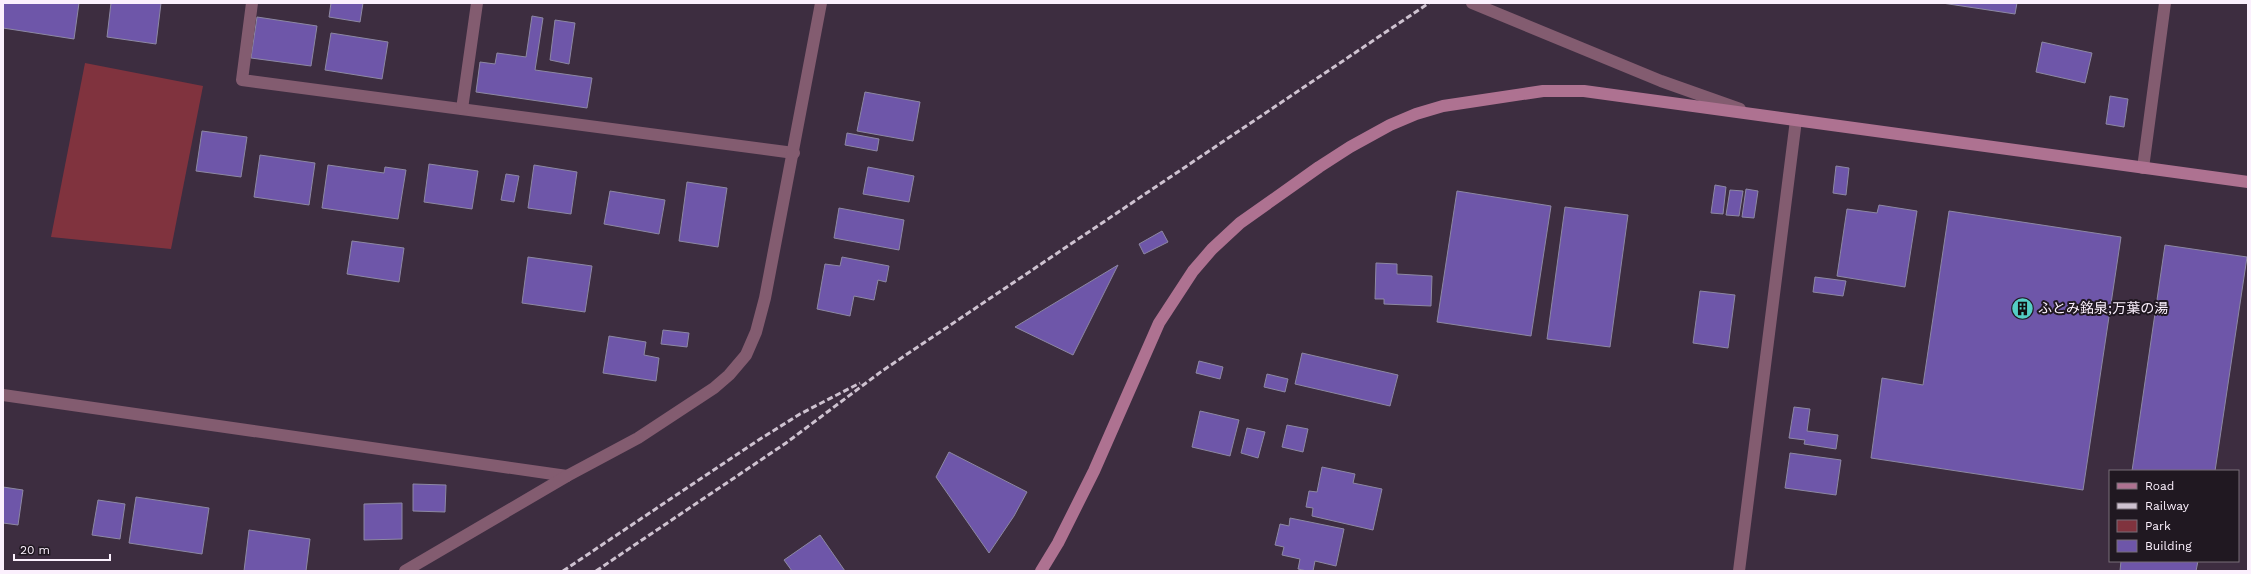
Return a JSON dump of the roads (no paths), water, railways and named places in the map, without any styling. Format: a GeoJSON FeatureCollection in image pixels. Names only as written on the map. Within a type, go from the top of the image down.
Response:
{"type":"FeatureCollection","features":[{"type":"Feature","properties":{"kind":"street"},"geometry":{"type":"LineString","coordinates":[[252,3],[242,80],[794,153]]}},
{"type":"Feature","properties":{"kind":"street"},"geometry":{"type":"LineString","coordinates":[[462,109],[476,3]]}},
{"type":"Feature","properties":{"kind":"street"},"geometry":{"type":"LineString","coordinates":[[405,571],[567,476],[638,438],[714,388],[729,376],[746,356],[756,332],[765,298],[794,153],[821,3]]}},
{"type":"Feature","properties":{"kind":"street"},"geometry":{"type":"LineString","coordinates":[[1472,3],[1661,81],[1757,115]]}},
{"type":"Feature","properties":{"kind":"street"},"geometry":{"type":"LineString","coordinates":[[2143,168],[2165,3]]}},
{"type":"Feature","properties":{"kind":"street"},"geometry":{"type":"LineString","coordinates":[[1041,571],[1058,543],[1081,497],[1148,346],[1175,297],[1212,249],[1235,228],[1325,163],[1390,125],[1416,114],[1443,106],[1543,91],[1584,91],[2248,182]]}},
{"type":"Feature","properties":{"kind":"street"},"geometry":{"type":"LineString","coordinates":[[1739,571],[1796,120]]}},
{"type":"Feature","properties":{"kind":"street"},"geometry":{"type":"LineString","coordinates":[[3,395],[567,476]]}},
{"type":"Feature","properties":{"kind":"railway"},"geometry":{"type":"LineString","coordinates":[[596,571],[786,443],[882,371],[1429,3]]}},
{"type":"Feature","properties":{"kind":"railway"},"geometry":{"type":"LineString","coordinates":[[563,571],[757,441],[800,414],[860,383]]}},
{"type":"Feature","properties":{"kind":"place","name":"ふとみ銘泉;万葉の湯"},"geometry":{"type":"Point","coordinates":[2022,308]}}]}
